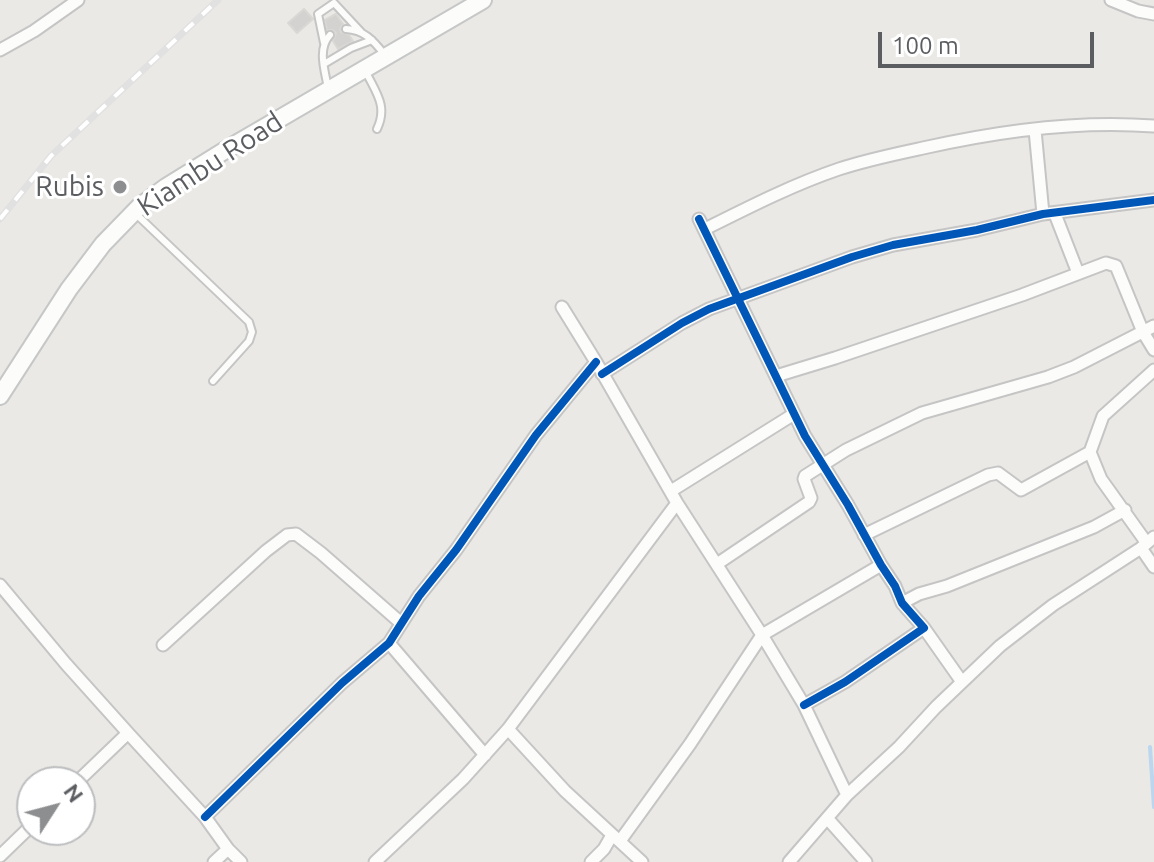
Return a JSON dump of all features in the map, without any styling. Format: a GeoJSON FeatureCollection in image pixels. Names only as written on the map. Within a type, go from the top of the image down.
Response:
{"type":"FeatureCollection","features":[{"type":"Feature","properties":{"kind":"main road","name":"Kiambu Road"},"geometry":{"type":"LineString","coordinates":[[0,396],[69,289],[103,244],[134,212],[194,169],[483,0]]}},
{"type":"Feature","properties":{"kind":"street"},"geometry":{"type":"LineString","coordinates":[[0,50],[78,0]]}},
{"type":"Feature","properties":{"kind":"street"},"geometry":{"type":"LineString","coordinates":[[1111,0],[1154,14]]}},
{"type":"Feature","properties":{"kind":"street"},"geometry":{"type":"LineString","coordinates":[[962,682],[902,603],[794,414],[702,224],[840,169],[958,140],[994,133],[1105,124],[1154,126]]}},
{"type":"Feature","properties":{"kind":"street"},"geometry":{"type":"LineString","coordinates":[[1035,130],[1049,214],[1078,273]]}},
{"type":"Feature","properties":{"kind":"street"},"geometry":{"type":"LineString","coordinates":[[602,374],[709,309],[852,257],[893,245],[1049,214],[1154,200]]}},
{"type":"Feature","properties":{"kind":"street"},"geometry":{"type":"LineString","coordinates":[[776,376],[1022,295],[1106,263],[1116,266],[1149,329],[1154,350]]}},
{"type":"Feature","properties":{"kind":"street"},"geometry":{"type":"LineString","coordinates":[[562,307],[677,503],[804,705],[847,795]]}},
{"type":"Feature","properties":{"kind":"street"},"geometry":{"type":"LineString","coordinates":[[717,564],[809,502],[811,498],[805,476],[846,450],[922,413],[1074,367],[1149,329]]}},
{"type":"Feature","properties":{"kind":"street"},"geometry":{"type":"LineString","coordinates":[[205,817],[342,683],[389,643],[419,596],[456,550],[536,435],[596,362]]}},
{"type":"Feature","properties":{"kind":"street"},"geometry":{"type":"LineString","coordinates":[[864,535],[988,475],[998,473],[1021,490],[1090,452],[1103,416],[1152,377]]}},
{"type":"Feature","properties":{"kind":"street"},"geometry":{"type":"LineString","coordinates":[[671,491],[794,414]]}},
{"type":"Feature","properties":{"kind":"street"},"geometry":{"type":"LineString","coordinates":[[1090,452],[1101,479],[1147,542],[1154,567]]}},
{"type":"Feature","properties":{"kind":"street"},"geometry":{"type":"LineString","coordinates":[[375,862],[463,779],[508,729],[677,503]]}},
{"type":"Feature","properties":{"kind":"street"},"geometry":{"type":"LineString","coordinates":[[902,603],[1094,527],[1125,510]]}},
{"type":"Feature","properties":{"kind":"street"},"geometry":{"type":"LineString","coordinates":[[163,645],[266,551],[287,535],[296,534],[401,623]]}},
{"type":"Feature","properties":{"kind":"street"},"geometry":{"type":"LineString","coordinates":[[789,862],[847,795],[899,747],[976,667],[1023,627],[1147,542]]}},
{"type":"Feature","properties":{"kind":"street"},"geometry":{"type":"LineString","coordinates":[[591,862],[616,838],[690,744],[762,635],[881,565]]}},
{"type":"Feature","properties":{"kind":"street"},"geometry":{"type":"LineString","coordinates":[[0,585],[241,862]]}},
{"type":"Feature","properties":{"kind":"street"},"geometry":{"type":"LineString","coordinates":[[804,705],[845,682],[924,628]]}},
{"type":"Feature","properties":{"kind":"street"},"geometry":{"type":"LineString","coordinates":[[389,643],[485,755]]}},
{"type":"Feature","properties":{"kind":"street"},"geometry":{"type":"LineString","coordinates":[[508,729],[565,791],[642,862]]}},
{"type":"Feature","properties":{"kind":"street"},"geometry":{"type":"LineString","coordinates":[[94,766],[128,733]]}},
{"type":"Feature","properties":{"kind":"street"},"geometry":{"type":"LineString","coordinates":[[827,818],[866,862]]}},
{"type":"Feature","properties":{"kind":"street"},"geometry":{"type":"LineString","coordinates":[[0,856],[16,840]]}},
{"type":"Feature","properties":{"kind":"street"},"geometry":{"type":"LineString","coordinates":[[214,862],[228,849]]}},
{"type":"Feature","properties":{"kind":"lane"},"geometry":{"type":"LineString","coordinates":[[328,91],[318,14],[334,3],[386,55]]}},
{"type":"Feature","properties":{"kind":"lane"},"geometry":{"type":"LineString","coordinates":[[346,29],[361,32]]}},
{"type":"Feature","properties":{"kind":"lane"},"geometry":{"type":"LineString","coordinates":[[324,43],[330,35]]}},
{"type":"Feature","properties":{"kind":"lane"},"geometry":{"type":"LineString","coordinates":[[324,64],[372,40]]}},
{"type":"Feature","properties":{"kind":"lane"},"geometry":{"type":"LineString","coordinates":[[365,69],[382,106],[377,129]]}},
{"type":"Feature","properties":{"kind":"lane"},"geometry":{"type":"LineString","coordinates":[[134,212],[249,322],[252,332],[249,341],[213,381]]}},
{"type":"Feature","properties":{"kind":"building"},"geometry":{"type":"Polygon","coordinates":[[[304,9],[313,19],[297,33],[288,23],[304,9]]]}},
{"type":"Feature","properties":{"kind":"building"},"geometry":{"type":"Polygon","coordinates":[[[336,14],[343,24],[341,32],[353,41],[338,49],[333,41],[336,33],[327,30],[325,20],[336,14]]]}},
{"type":"Feature","properties":{"kind":"waterway"},"geometry":{"type":"LineString","coordinates":[[1150,747],[1154,807]]}},
{"type":"Feature","properties":{"kind":"railway"},"geometry":{"type":"LineString","coordinates":[[0,219],[51,156],[218,0]]}},
{"type":"Feature","properties":{"kind":"cycle path"},"geometry":{"type":"LineString","coordinates":[[602,374],[709,309],[852,257],[893,245],[1043,214],[1154,200]]}},
{"type":"Feature","properties":{"kind":"cycle path"},"geometry":{"type":"LineString","coordinates":[[699,219],[805,436],[848,505],[902,603],[924,628],[845,682],[804,705]]}},
{"type":"Feature","properties":{"kind":"cycle path"},"geometry":{"type":"LineString","coordinates":[[205,817],[342,683],[389,643],[419,596],[456,550],[536,435],[596,362]]}},
{"type":"Feature","properties":{"kind":"place","name":"Rubis"},"geometry":{"type":"Point","coordinates":[120,187]}}]}
